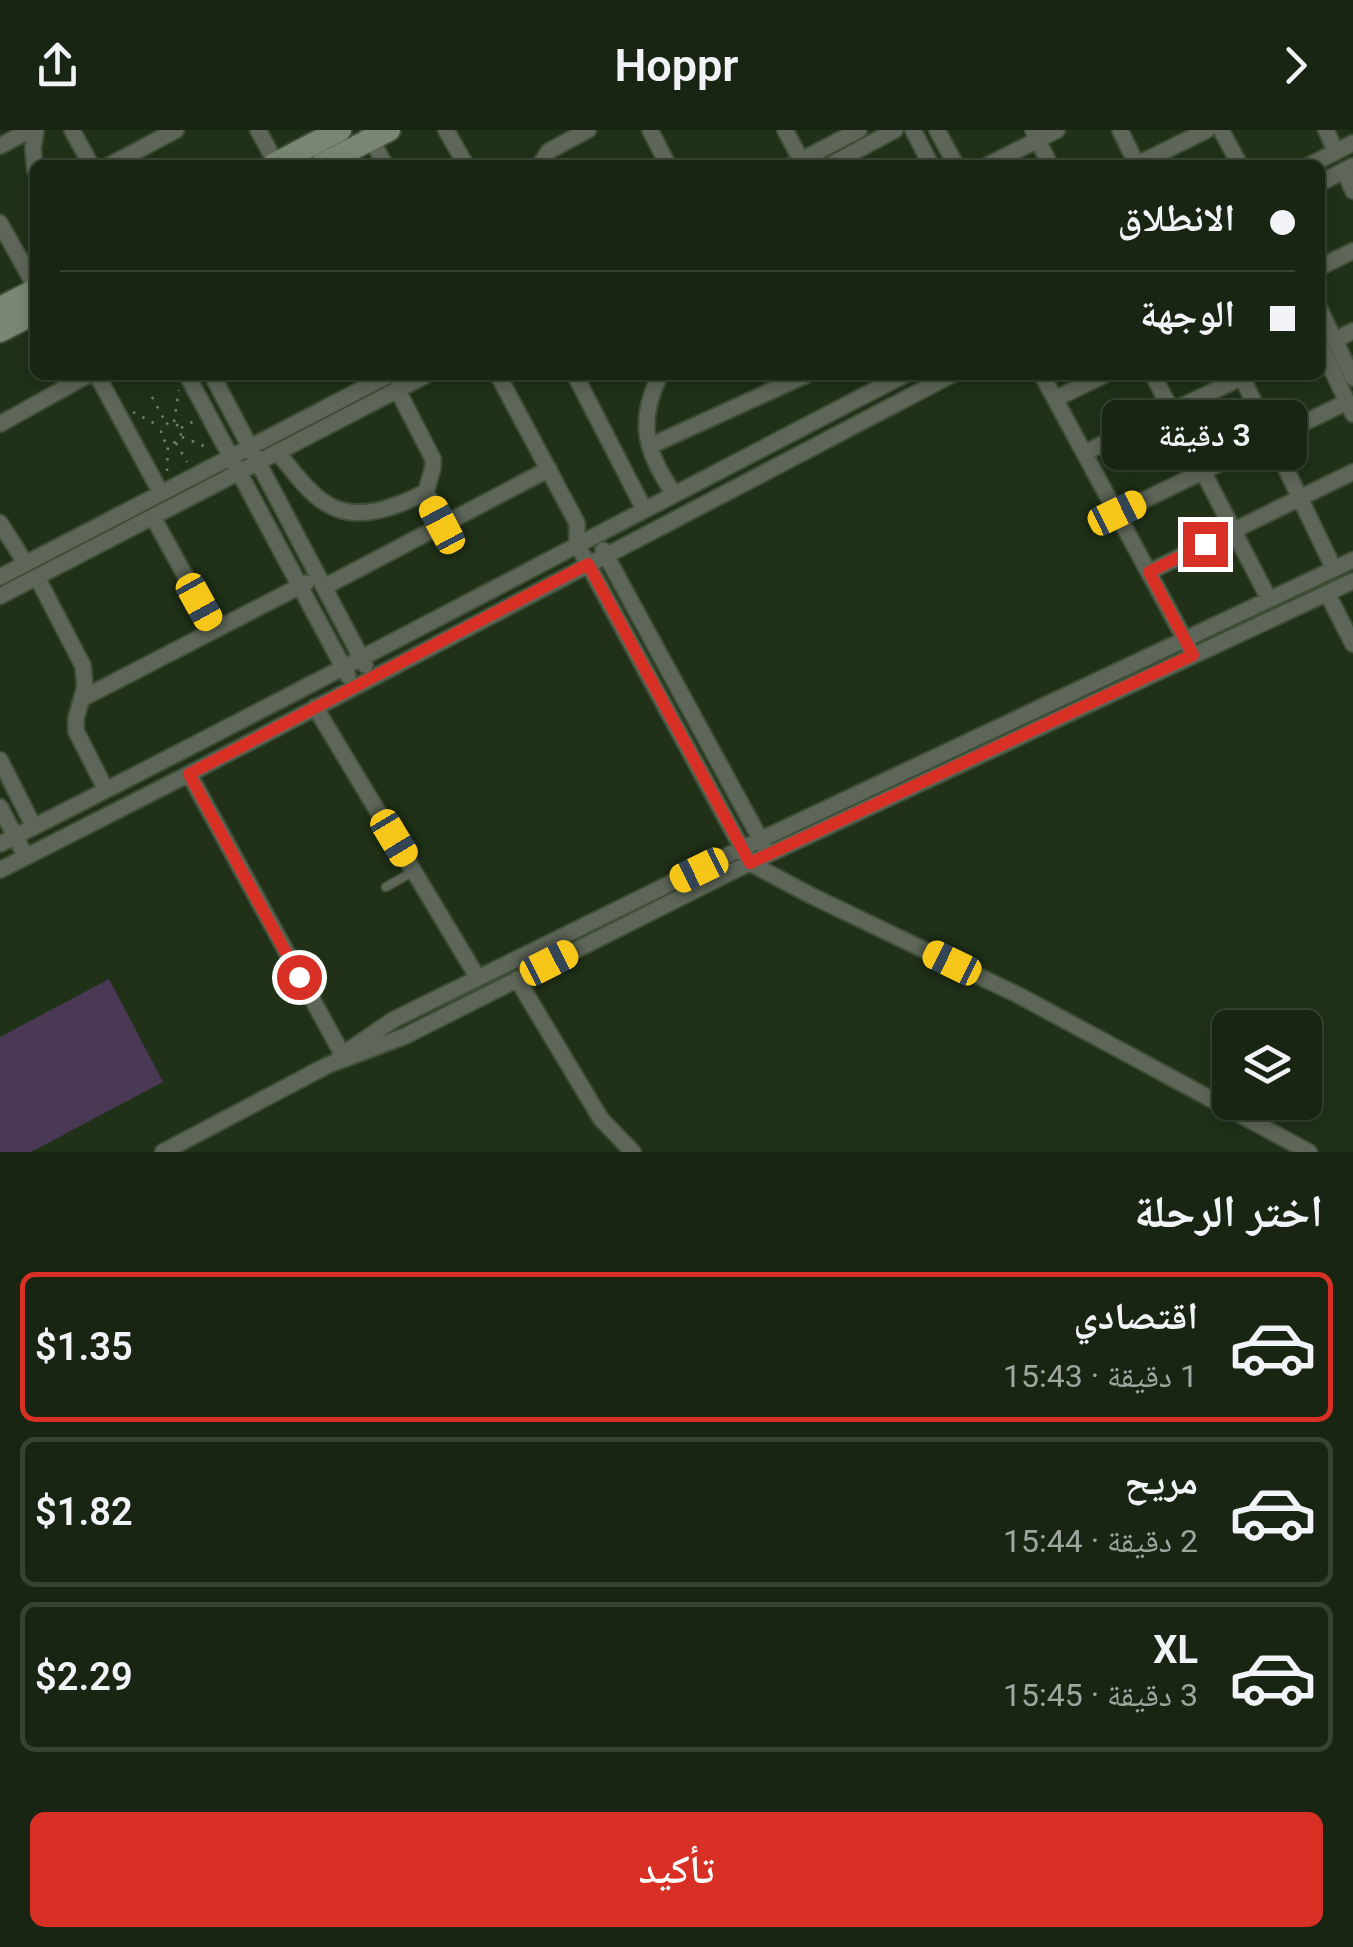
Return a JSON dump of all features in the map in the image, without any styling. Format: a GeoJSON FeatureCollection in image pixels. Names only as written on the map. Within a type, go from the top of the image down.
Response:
{"type":"FeatureCollection","features":[{"type":"Feature","properties":{"kind":"street"},"geometry":{"type":"LineString","coordinates":[[0,146],[33,130],[34,160]]}},
{"type":"Feature","properties":{"kind":"street"},"geometry":{"type":"LineString","coordinates":[[72,130],[88,160]]}},
{"type":"Feature","properties":{"kind":"street"},"geometry":{"type":"LineString","coordinates":[[119,160],[176,130]]}},
{"type":"Feature","properties":{"kind":"street"},"geometry":{"type":"LineString","coordinates":[[258,130],[272,160]]}},
{"type":"Feature","properties":{"kind":"street"},"geometry":{"type":"LineString","coordinates":[[282,160],[340,130]]}},
{"type":"Feature","properties":{"kind":"street"},"geometry":{"type":"LineString","coordinates":[[446,130],[463,160]]}},
{"type":"Feature","properties":{"kind":"street"},"geometry":{"type":"LineString","coordinates":[[543,160],[549,151],[588,130]]}},
{"type":"Feature","properties":{"kind":"street"},"geometry":{"type":"LineString","coordinates":[[650,130],[665,160]]}},
{"type":"Feature","properties":{"kind":"street"},"geometry":{"type":"LineString","coordinates":[[785,130],[795,160]]}},
{"type":"Feature","properties":{"kind":"street"},"geometry":{"type":"LineString","coordinates":[[802,160],[859,130]]}},
{"type":"Feature","properties":{"kind":"street"},"geometry":{"type":"LineString","coordinates":[[839,160],[895,130]]}},
{"type":"Feature","properties":{"kind":"street"},"geometry":{"type":"LineString","coordinates":[[913,130],[928,160]]}},
{"type":"Feature","properties":{"kind":"street"},"geometry":{"type":"LineString","coordinates":[[937,130],[953,160]]}},
{"type":"Feature","properties":{"kind":"street"},"geometry":{"type":"LineString","coordinates":[[996,160],[1035,135],[1057,130]]}},
{"type":"Feature","properties":{"kind":"street"},"geometry":{"type":"LineString","coordinates":[[1120,130],[1135,160]]}},
{"type":"Feature","properties":{"kind":"street"},"geometry":{"type":"LineString","coordinates":[[1147,160],[1207,130]]}},
{"type":"Feature","properties":{"kind":"street"},"geometry":{"type":"LineString","coordinates":[[1221,130],[1237,160]]}},
{"type":"Feature","properties":{"kind":"street"},"geometry":{"type":"LineString","coordinates":[[1326,130],[1336,152]]}},
{"type":"Feature","properties":{"kind":"street"},"geometry":{"type":"LineString","coordinates":[[329,160],[375,133],[383,160]]}},
{"type":"Feature","properties":{"kind":"street"},"geometry":{"type":"LineString","coordinates":[[1035,135],[1048,160]]}},
{"type":"Feature","properties":{"kind":"street"},"geometry":{"type":"LineString","coordinates":[[1320,160],[1353,143]]}},
{"type":"Feature","properties":{"kind":"street"},"geometry":{"type":"LineString","coordinates":[[1325,180],[1348,168],[1353,191]]}},
{"type":"Feature","properties":{"kind":"street"},"geometry":{"type":"LineString","coordinates":[[0,224],[30,279]]}},
{"type":"Feature","properties":{"kind":"street"},"geometry":{"type":"LineString","coordinates":[[1325,265],[1353,251]]}},
{"type":"Feature","properties":{"kind":"street"},"geometry":{"type":"LineString","coordinates":[[0,308],[30,291]]}},
{"type":"Feature","properties":{"kind":"street"},"geometry":{"type":"LineString","coordinates":[[0,331],[30,316]]}},
{"type":"Feature","properties":{"kind":"street"},"geometry":{"type":"LineString","coordinates":[[1327,342],[1353,331]]}},
{"type":"Feature","properties":{"kind":"street"},"geometry":{"type":"LineString","coordinates":[[1327,342],[1353,378]]}},
{"type":"Feature","properties":{"kind":"street"},"geometry":{"type":"LineString","coordinates":[[1117,513],[1272,438],[1350,408],[1327,342]]}},
{"type":"Feature","properties":{"kind":"street"},"geometry":{"type":"LineString","coordinates":[[0,424],[79,380]]}},
{"type":"Feature","properties":{"kind":"street"},"geometry":{"type":"LineString","coordinates":[[100,380],[164,492]]}},
{"type":"Feature","properties":{"kind":"street"},"geometry":{"type":"LineString","coordinates":[[191,380],[354,687]]}},
{"type":"Feature","properties":{"kind":"street"},"geometry":{"type":"LineString","coordinates":[[216,380],[372,677]]}},
{"type":"Feature","properties":{"kind":"street"},"geometry":{"type":"LineString","coordinates":[[254,454],[277,452],[387,380]]}},
{"type":"Feature","properties":{"kind":"street"},"geometry":{"type":"LineString","coordinates":[[0,578],[32,570],[153,516],[235,464],[387,380]]}},
{"type":"Feature","properties":{"kind":"street"},"geometry":{"type":"LineString","coordinates":[[390,380],[433,458],[426,492],[442,525]]}},
{"type":"Feature","properties":{"kind":"street"},"geometry":{"type":"LineString","coordinates":[[501,380],[577,522],[594,535],[606,556],[765,855],[810,896],[1020,996],[1309,1152]]}},
{"type":"Feature","properties":{"kind":"street"},"geometry":{"type":"LineString","coordinates":[[579,380],[644,509]]}},
{"type":"Feature","properties":{"kind":"street"},"geometry":{"type":"LineString","coordinates":[[658,380],[648,403],[646,429],[659,472],[674,494]]}},
{"type":"Feature","properties":{"kind":"street"},"geometry":{"type":"LineString","coordinates":[[650,446],[795,380]]}},
{"type":"Feature","properties":{"kind":"street"},"geometry":{"type":"LineString","coordinates":[[8,840],[894,380]]}},
{"type":"Feature","properties":{"kind":"street"},"geometry":{"type":"LineString","coordinates":[[0,870],[942,380]]}},
{"type":"Feature","properties":{"kind":"street"},"geometry":{"type":"LineString","coordinates":[[1045,380],[1193,655]]}},
{"type":"Feature","properties":{"kind":"street"},"geometry":{"type":"LineString","coordinates":[[1055,399],[1094,380]]}},
{"type":"Feature","properties":{"kind":"street"},"geometry":{"type":"LineString","coordinates":[[1156,380],[1269,600]]}},
{"type":"Feature","properties":{"kind":"street"},"geometry":{"type":"LineString","coordinates":[[1084,453],[1235,380]]}},
{"type":"Feature","properties":{"kind":"street"},"geometry":{"type":"LineString","coordinates":[[1245,380],[1334,569]]}},
{"type":"Feature","properties":{"kind":"street"},"geometry":{"type":"LineString","coordinates":[[277,452],[315,494],[339,510],[369,512],[426,492]]}},
{"type":"Feature","properties":{"kind":"street"},"geometry":{"type":"LineString","coordinates":[[0,596],[32,570],[164,492],[195,476],[235,464]]}},
{"type":"Feature","properties":{"kind":"street"},"geometry":{"type":"LineString","coordinates":[[83,698],[300,586],[322,582],[549,469]]}},
{"type":"Feature","properties":{"kind":"street"},"geometry":{"type":"LineString","coordinates":[[1149,572],[1353,472]]}},
{"type":"Feature","properties":{"kind":"street"},"geometry":{"type":"LineString","coordinates":[[153,516],[215,630]]}},
{"type":"Feature","properties":{"kind":"street"},"geometry":{"type":"LineString","coordinates":[[0,522],[32,570],[83,666],[85,686],[76,730],[106,790]]}},
{"type":"Feature","properties":{"kind":"street"},"geometry":{"type":"LineString","coordinates":[[577,522],[577,544],[745,856]]}},
{"type":"Feature","properties":{"kind":"street"},"geometry":{"type":"LineString","coordinates":[[765,855],[1185,640],[1353,560]]}},
{"type":"Feature","properties":{"kind":"street"},"geometry":{"type":"LineString","coordinates":[[338,1060],[393,1020],[478,978],[745,856],[765,855],[1353,581]]}},
{"type":"Feature","properties":{"kind":"street"},"geometry":{"type":"LineString","coordinates":[[1328,593],[1353,644]]}},
{"type":"Feature","properties":{"kind":"street"},"geometry":{"type":"LineString","coordinates":[[315,708],[478,978]]}},
{"type":"Feature","properties":{"kind":"street"},"geometry":{"type":"LineString","coordinates":[[0,760],[34,827]]}},
{"type":"Feature","properties":{"kind":"street"},"geometry":{"type":"LineString","coordinates":[[189,774],[338,1060]]}},
{"type":"Feature","properties":{"kind":"street"},"geometry":{"type":"LineString","coordinates":[[0,808],[8,840],[26,857]]}},
{"type":"Feature","properties":{"kind":"street"},"geometry":{"type":"LineString","coordinates":[[163,1152],[338,1060],[405,1036],[745,856]]}},
{"type":"Feature","properties":{"kind":"street"},"geometry":{"type":"LineString","coordinates":[[517,979],[602,1119],[632,1152]]}},
{"type":"Feature","properties":{"kind":"lane"},"geometry":{"type":"LineString","coordinates":[[386,887],[414,871]]}},
{"type":"Feature","properties":{"kind":"path"},"geometry":{"type":"LineString","coordinates":[[173,423],[179,391]]}},
{"type":"Feature","properties":{"kind":"path"},"geometry":{"type":"LineString","coordinates":[[152,397],[164,426],[162,436],[175,442]]}},
{"type":"Feature","properties":{"kind":"path"},"geometry":{"type":"LineString","coordinates":[[111,402],[164,426],[173,423]]}},
{"type":"Feature","properties":{"kind":"path"},"geometry":{"type":"LineString","coordinates":[[180,428],[208,414]]}},
{"type":"Feature","properties":{"kind":"path"},"geometry":{"type":"LineString","coordinates":[[173,423],[180,428]]}},
{"type":"Feature","properties":{"kind":"path"},"geometry":{"type":"LineString","coordinates":[[175,442],[180,428]]}},
{"type":"Feature","properties":{"kind":"path"},"geometry":{"type":"LineString","coordinates":[[180,436],[235,464]]}},
{"type":"Feature","properties":{"kind":"path"},"geometry":{"type":"LineString","coordinates":[[164,492],[168,442]]}},
{"type":"Feature","properties":{"kind":"path"},"geometry":{"type":"LineString","coordinates":[[175,442],[195,476]]}},
{"type":"Feature","properties":{"kind":"shaded area"},"geometry":{"type":"Polygon","coordinates":[[[109,979],[163,1082],[31,1152],[0,1152],[0,1037],[109,979]]]}},
{"type":"Feature","properties":{"kind":"route"},"geometry":{"type":"LineString","coordinates":[[299,977],[189,774],[588,564],[750,863],[1193,655],[1149,572],[1205,544]]}}]}
